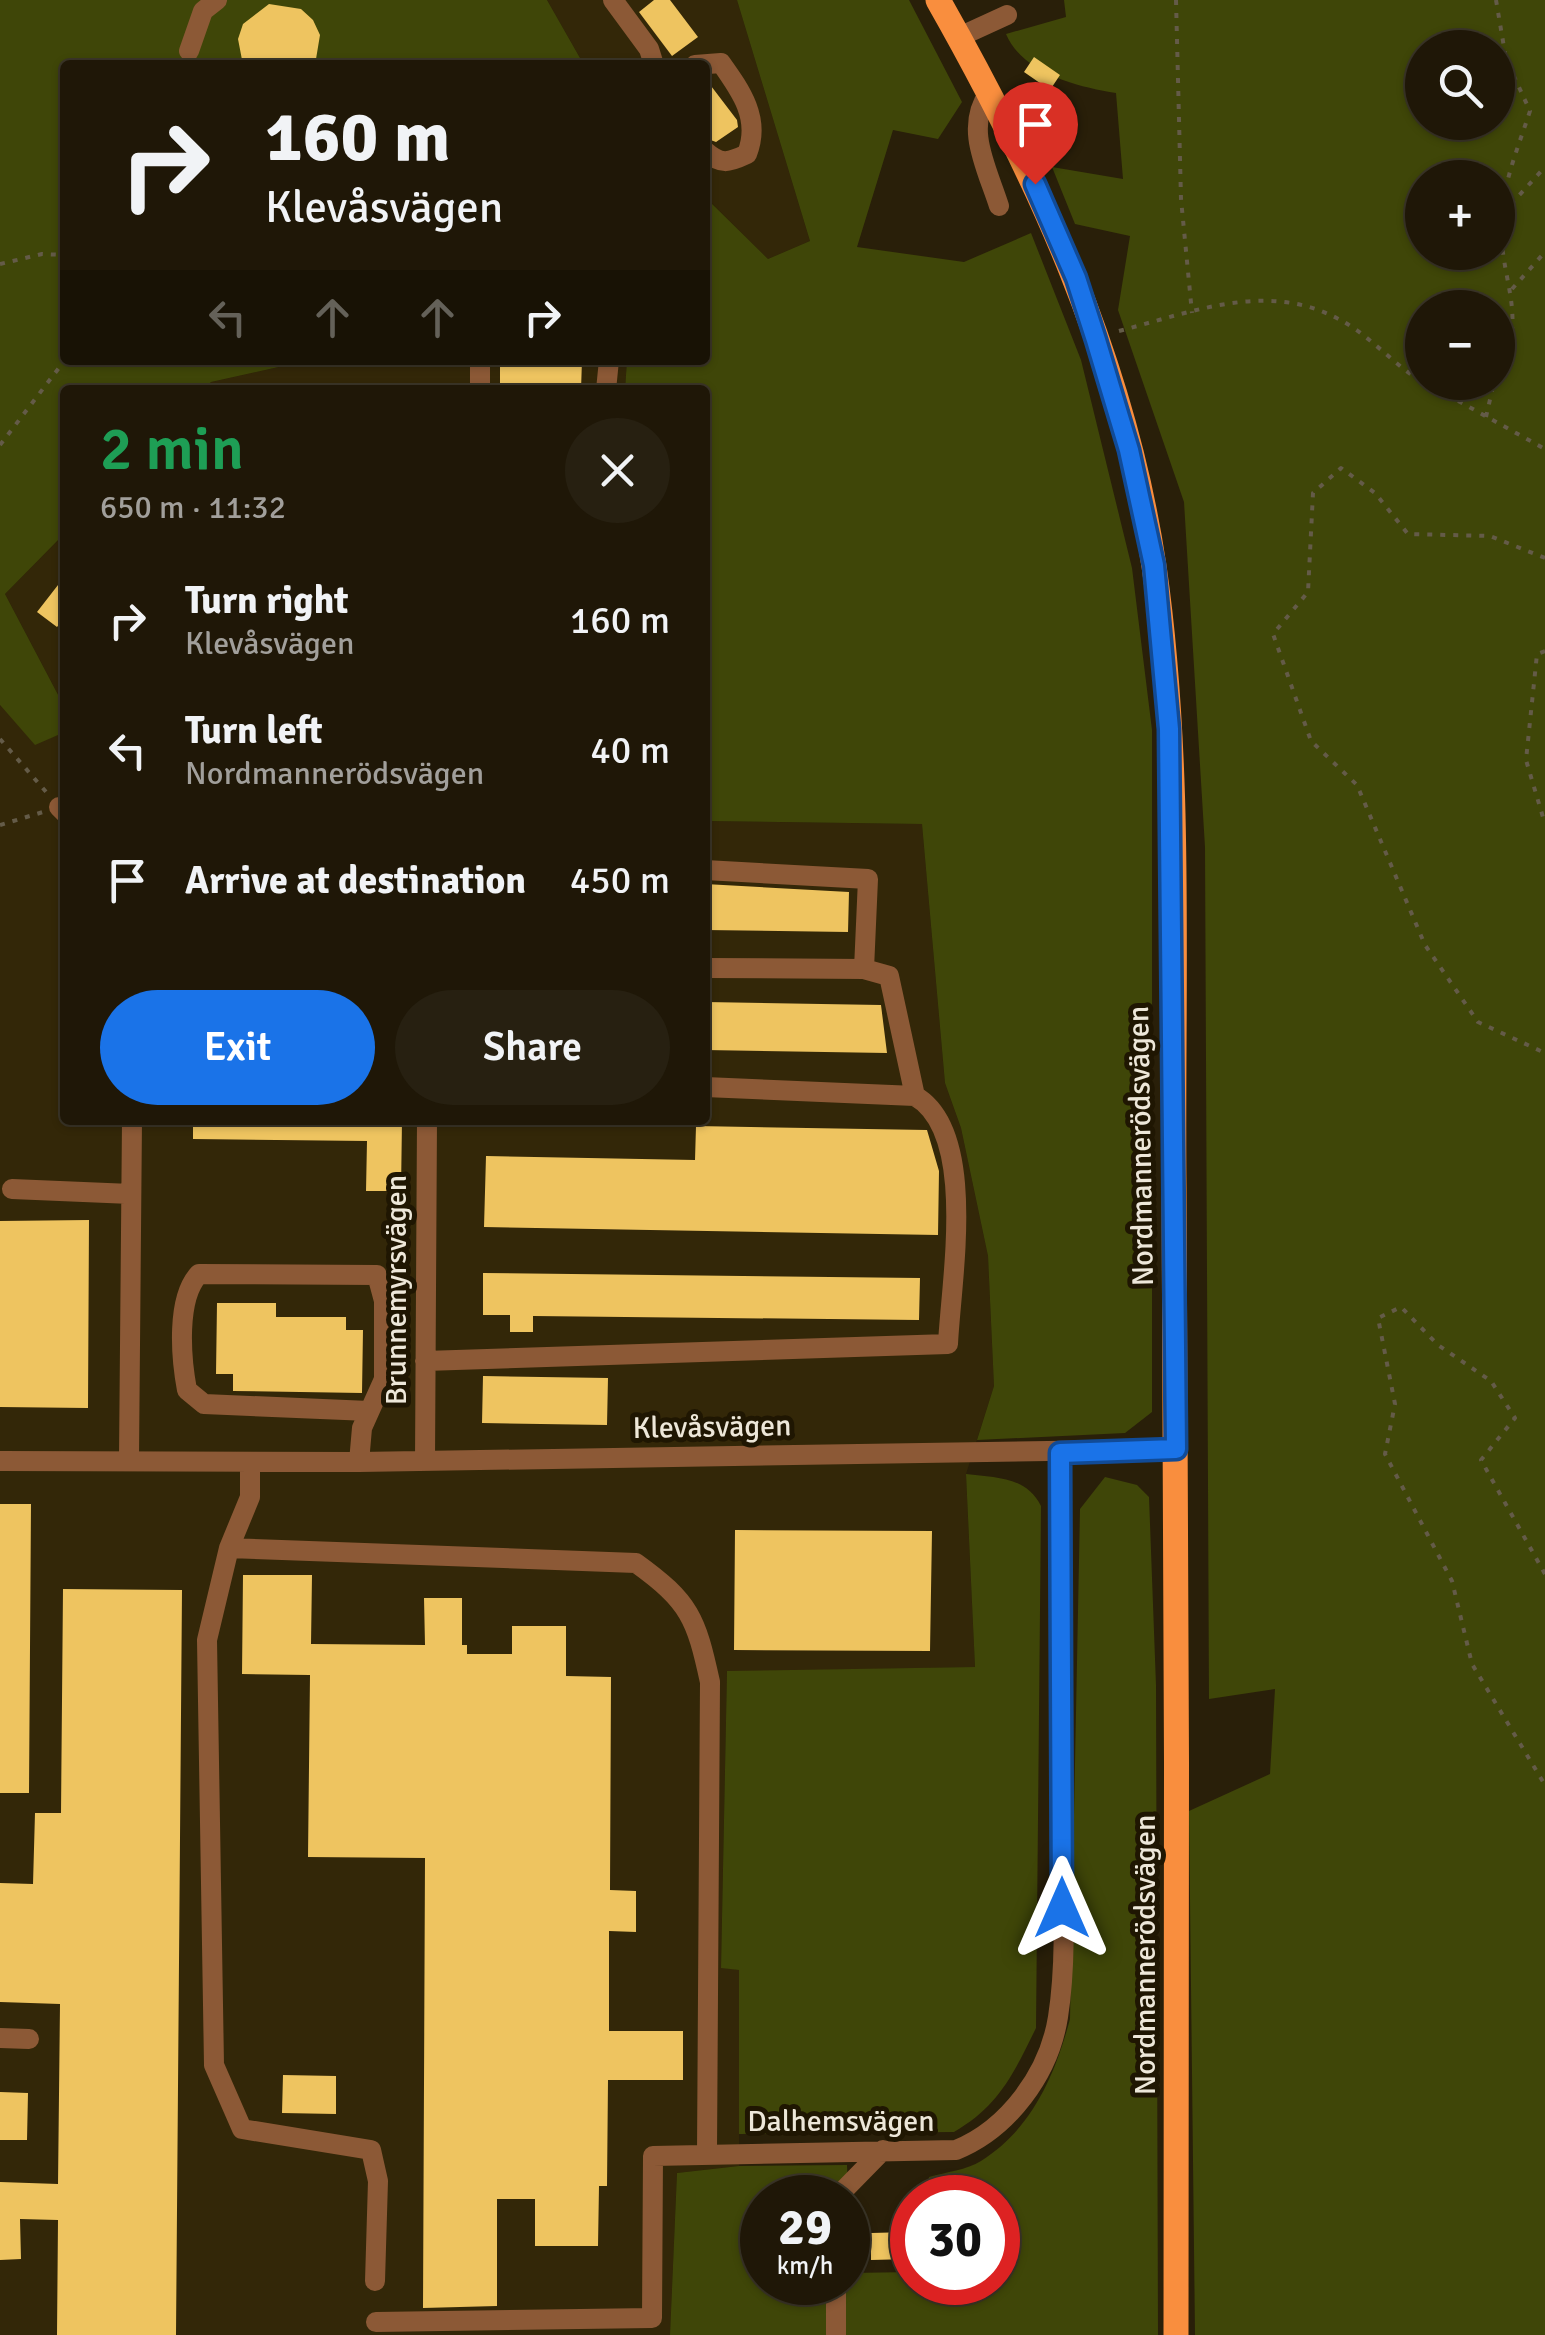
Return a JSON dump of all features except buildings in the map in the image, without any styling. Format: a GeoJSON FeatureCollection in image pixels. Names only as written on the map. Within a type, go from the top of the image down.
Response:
{"type":"FeatureCollection","features":[{"type":"Feature","properties":{"kind":"main road","name":"Nordmannerödsvägen"},"geometry":{"type":"LineString","coordinates":[[938,0],[1035,184],[1076,278],[1129,450],[1154,565],[1169,729],[1176,1449],[1176,2335]]}},
{"type":"Feature","properties":{"kind":"street"},"geometry":{"type":"LineString","coordinates":[[190,51],[203,11],[218,0]]}},
{"type":"Feature","properties":{"kind":"street"},"geometry":{"type":"LineString","coordinates":[[625,4],[652,60]]}},
{"type":"Feature","properties":{"kind":"street"},"geometry":{"type":"LineString","coordinates":[[959,37],[1007,16]]}},
{"type":"Feature","properties":{"kind":"street"},"geometry":{"type":"LineString","coordinates":[[710,63],[721,62],[751,111],[753,139],[746,154],[728,163],[710,154]]}},
{"type":"Feature","properties":{"kind":"street"},"geometry":{"type":"LineString","coordinates":[[989,93],[976,110],[975,128],[999,206]]}},
{"type":"Feature","properties":{"kind":"street"},"geometry":{"type":"LineString","coordinates":[[710,870],[868,879],[864,969]]}},
{"type":"Feature","properties":{"kind":"street"},"geometry":{"type":"LineString","coordinates":[[710,968],[864,969],[889,976],[915,1096]]}},
{"type":"Feature","properties":{"kind":"street"},"geometry":{"type":"LineString","coordinates":[[425,1362],[948,1344],[956,1170],[932,1106],[915,1096],[710,1087]]}},
{"type":"Feature","properties":{"kind":"street"},"geometry":{"type":"LineString","coordinates":[[129,1458],[132,1125]]}},
{"type":"Feature","properties":{"kind":"street","name":"Brunnemyrsvägen"},"geometry":{"type":"LineString","coordinates":[[425,1462],[427,1125]]}},
{"type":"Feature","properties":{"kind":"street"},"geometry":{"type":"LineString","coordinates":[[12,1189],[131,1194]]}},
{"type":"Feature","properties":{"kind":"street"},"geometry":{"type":"LineString","coordinates":[[359,1462],[362,1428],[384,1379],[384,1301],[377,1275],[199,1274],[187,1286],[182,1369],[186,1390],[204,1404],[369,1411]]}},
{"type":"Feature","properties":{"kind":"street","name":"Klevåsvägen"},"geometry":{"type":"LineString","coordinates":[[0,1461],[129,1458],[250,1463],[425,1462],[1176,1449]]}},
{"type":"Feature","properties":{"kind":"street","name":"Dalhemsvägen"},"geometry":{"type":"LineString","coordinates":[[641,2326],[652,2318],[653,2156],[956,2150],[987,2137],[1016,2107],[1040,2069],[1058,2019],[1062,1908],[1060,1453]]}},
{"type":"Feature","properties":{"kind":"street"},"geometry":{"type":"LineString","coordinates":[[250,1463],[250,1497],[229,1548],[207,1640],[214,2066],[242,2128],[371,2150],[378,2181],[375,2280]]}},
{"type":"Feature","properties":{"kind":"street"},"geometry":{"type":"LineString","coordinates":[[229,1548],[636,1563],[678,1593],[701,1640],[710,1682],[706,2152]]}},
{"type":"Feature","properties":{"kind":"street"},"geometry":{"type":"LineString","coordinates":[[0,2038],[30,2039]]}},
{"type":"Feature","properties":{"kind":"street"},"geometry":{"type":"LineString","coordinates":[[859,2175],[883,2150]]}},
{"type":"Feature","properties":{"kind":"street"},"geometry":{"type":"LineString","coordinates":[[836,2305],[836,2335]]}},
{"type":"Feature","properties":{"kind":"street"},"geometry":{"type":"LineString","coordinates":[[376,2322],[641,2326]]}},
{"type":"Feature","properties":{"kind":"path"},"geometry":{"type":"LineString","coordinates":[[1176,0],[1181,199],[1192,313]]}},
{"type":"Feature","properties":{"kind":"path"},"geometry":{"type":"LineString","coordinates":[[1496,0],[1506,58],[1530,112],[1515,160]]}},
{"type":"Feature","properties":{"kind":"path"},"geometry":{"type":"LineString","coordinates":[[1515,200],[1545,167]]}},
{"type":"Feature","properties":{"kind":"path"},"geometry":{"type":"LineString","coordinates":[[1511,290],[1545,252]]}},
{"type":"Feature","properties":{"kind":"path"},"geometry":{"type":"LineString","coordinates":[[0,264],[42,254],[60,255]]}},
{"type":"Feature","properties":{"kind":"path"},"geometry":{"type":"LineString","coordinates":[[1509,270],[1511,290]]}},
{"type":"Feature","properties":{"kind":"path"},"geometry":{"type":"LineString","coordinates":[[1096,340],[1252,298],[1308,305],[1354,328],[1405,368]]}},
{"type":"Feature","properties":{"kind":"path"},"geometry":{"type":"LineString","coordinates":[[0,446],[61,365]]}},
{"type":"Feature","properties":{"kind":"path"},"geometry":{"type":"LineString","coordinates":[[1455,400],[1545,450]]}},
{"type":"Feature","properties":{"kind":"path"},"geometry":{"type":"LineString","coordinates":[[1486,417],[1490,400]]}},
{"type":"Feature","properties":{"kind":"path"},"geometry":{"type":"LineString","coordinates":[[1545,558],[1490,536],[1408,534],[1375,493],[1341,468],[1312,493],[1308,592],[1274,634],[1312,742],[1356,784],[1424,945],[1478,1022],[1545,1053]]}},
{"type":"Feature","properties":{"kind":"path"},"geometry":{"type":"LineString","coordinates":[[1545,651],[1537,654],[1526,760],[1545,824]]}},
{"type":"Feature","properties":{"kind":"path"},"geometry":{"type":"LineString","coordinates":[[0,739],[60,808]]}},
{"type":"Feature","properties":{"kind":"path"},"geometry":{"type":"LineString","coordinates":[[0,825],[60,810]]}},
{"type":"Feature","properties":{"kind":"path"},"geometry":{"type":"LineString","coordinates":[[1545,1574],[1481,1460],[1516,1418],[1491,1380],[1438,1344],[1400,1307],[1378,1318],[1395,1404],[1385,1454],[1452,1581],[1472,1664],[1545,1785]]}},
{"type":"Feature","properties":{"kind":"shaded area"},"geometry":{"type":"Polygon","coordinates":[[[547,0],[737,0],[810,241],[768,259],[710,202],[710,60],[581,60],[547,0]]]}},
{"type":"Feature","properties":{"kind":"shaded area"},"geometry":{"type":"Polygon","coordinates":[[[288,365],[627,365],[625,385],[208,385],[288,365]]]}},
{"type":"Feature","properties":{"kind":"shaded area"},"geometry":{"type":"Polygon","coordinates":[[[60,538],[60,698],[5,594],[60,538]]]}},
{"type":"Feature","properties":{"kind":"shaded area"},"geometry":{"type":"Polygon","coordinates":[[[0,705],[35,744],[60,734],[60,1125],[710,1125],[710,821],[922,824],[945,1083],[961,1128],[988,1256],[994,1386],[966,1474],[975,1667],[727,1672],[721,1967],[739,1970],[739,2166],[677,2173],[670,2335],[0,2335],[0,705]]]}},
{"type":"Feature","properties":{"kind":"green space"},"geometry":{"type":"Polygon","coordinates":[[[0,0],[547,0],[581,60],[60,60],[60,365],[288,365],[208,385],[60,385],[60,538],[5,594],[60,698],[60,734],[35,745],[0,705],[0,0]]]}},
{"type":"Feature","properties":{"kind":"green space"},"geometry":{"type":"Polygon","coordinates":[[[737,0],[909,0],[962,102],[938,139],[893,130],[857,247],[964,262],[1031,233],[1081,360],[1132,568],[1152,730],[1152,1412],[1125,1433],[977,1440],[994,1386],[988,1256],[961,1128],[945,1083],[922,824],[710,821],[710,385],[625,385],[627,365],[710,365],[710,202],[768,259],[810,241],[737,0]]]}},
{"type":"Feature","properties":{"kind":"green space"},"geometry":{"type":"Polygon","coordinates":[[[1064,0],[1545,0],[1545,2335],[1195,2335],[1189,1811],[1270,1774],[1275,1689],[1209,1699],[1205,847],[1184,502],[1118,310],[1130,236],[1075,224],[1052,167],[1123,179],[1116,93],[1052,76],[1024,59],[1006,34],[1066,17],[1064,0]]]}},
{"type":"Feature","properties":{"kind":"green space"},"geometry":{"type":"Polygon","coordinates":[[[966,1474],[1019,1484],[1041,1506],[1036,2028],[994,2100],[954,2132],[739,2134],[739,1970],[721,1968],[727,1671],[975,1667],[966,1474]]]}},
{"type":"Feature","properties":{"kind":"green space"},"geometry":{"type":"Polygon","coordinates":[[[1105,1477],[1137,1485],[1149,1497],[1156,1685],[1158,2335],[670,2335],[677,2173],[739,2166],[847,2165],[847,2175],[740,2175],[740,2305],[870,2305],[870,2273],[890,2272],[890,2305],[1020,2305],[1020,2175],[938,2175],[975,2164],[999,2148],[1028,2117],[1049,2080],[1070,2019],[1080,1509],[1105,1477]]]}},
{"type":"Feature","properties":{"kind":"route"},"geometry":{"type":"LineString","coordinates":[[1035,184],[1076,278],[1129,450],[1154,565],[1169,729],[1176,1449],[1060,1453],[1062,1908]]}}]}
